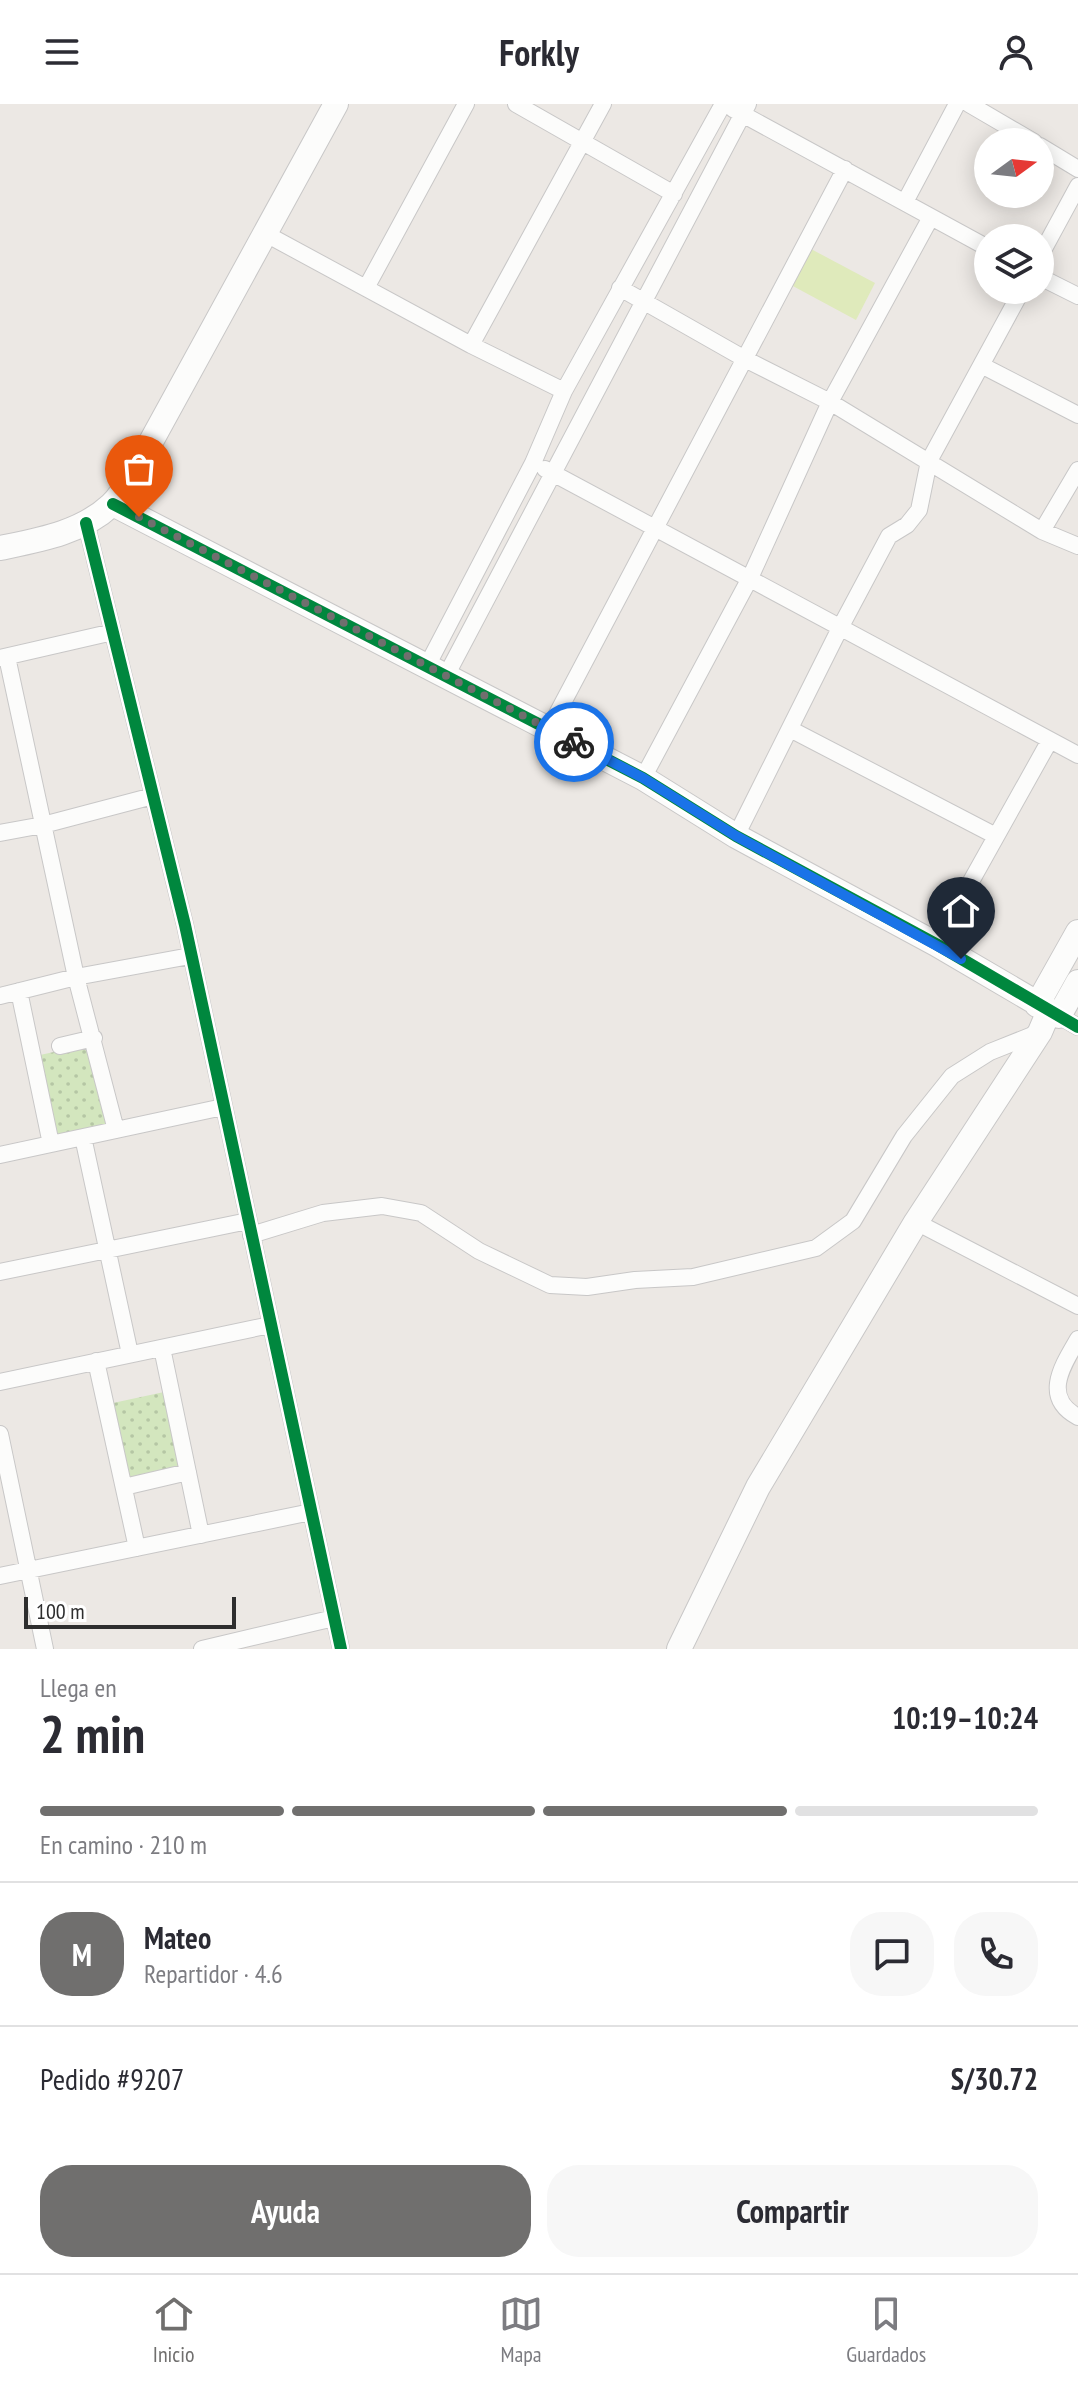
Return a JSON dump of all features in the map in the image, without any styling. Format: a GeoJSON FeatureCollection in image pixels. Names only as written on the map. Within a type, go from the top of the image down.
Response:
{"type":"FeatureCollection","features":[{"type":"Feature","properties":{"kind":"street"},"geometry":{"type":"LineString","coordinates":[[0,548],[44,539],[86,523],[113,504],[136,469],[336,104]]}},
{"type":"Feature","properties":{"kind":"street"},"geometry":{"type":"LineString","coordinates":[[366,288],[466,104]]}},
{"type":"Feature","properties":{"kind":"street"},"geometry":{"type":"LineString","coordinates":[[516,104],[674,194]]}},
{"type":"Feature","properties":{"kind":"street"},"geometry":{"type":"LineString","coordinates":[[471,345],[603,104]]}},
{"type":"Feature","properties":{"kind":"street"},"geometry":{"type":"LineString","coordinates":[[436,671],[564,391],[724,104],[745,109],[974,240]]}},
{"type":"Feature","properties":{"kind":"street"},"geometry":{"type":"LineString","coordinates":[[905,202],[957,104]]}},
{"type":"Feature","properties":{"kind":"street"},"geometry":{"type":"LineString","coordinates":[[969,104],[1012,128]]}},
{"type":"Feature","properties":{"kind":"street"},"geometry":{"type":"LineString","coordinates":[[999,120],[1008,104]]}},
{"type":"Feature","properties":{"kind":"street"},"geometry":{"type":"LineString","coordinates":[[436,671],[554,473],[745,109]]}},
{"type":"Feature","properties":{"kind":"street"},"geometry":{"type":"LineString","coordinates":[[1054,154],[1078,169]]}},
{"type":"Feature","properties":{"kind":"street"},"geometry":{"type":"LineString","coordinates":[[549,729],[845,169]]}},
{"type":"Feature","properties":{"kind":"street"},"geometry":{"type":"LineString","coordinates":[[1054,230],[1078,186]]}},
{"type":"Feature","properties":{"kind":"street"},"geometry":{"type":"LineString","coordinates":[[643,778],[750,578],[830,402],[931,217]]}},
{"type":"Feature","properties":{"kind":"street"},"geometry":{"type":"LineString","coordinates":[[266,234],[471,345],[564,391]]}},
{"type":"Feature","properties":{"kind":"street"},"geometry":{"type":"LineString","coordinates":[[1054,284],[1078,296]]}},
{"type":"Feature","properties":{"kind":"street"},"geometry":{"type":"LineString","coordinates":[[620,288],[745,359],[830,402],[1042,531],[1078,546]]}},
{"type":"Feature","properties":{"kind":"street"},"geometry":{"type":"LineString","coordinates":[[736,836],[889,536],[907,525],[919,510],[929,461],[1015,304]]}},
{"type":"Feature","properties":{"kind":"street"},"geometry":{"type":"LineString","coordinates":[[983,366],[1078,415]]}},
{"type":"Feature","properties":{"kind":"street"},"geometry":{"type":"LineString","coordinates":[[533,463],[1078,755]]}},
{"type":"Feature","properties":{"kind":"street"},"geometry":{"type":"LineString","coordinates":[[1042,531],[1078,470]]}},
{"type":"Feature","properties":{"kind":"street"},"geometry":{"type":"LineString","coordinates":[[113,504],[643,778],[736,836],[936,944],[1053,1018]]}},
{"type":"Feature","properties":{"kind":"street"},"geometry":{"type":"LineString","coordinates":[[86,523],[190,956],[341,1649]]}},
{"type":"Feature","properties":{"kind":"street"},"geometry":{"type":"LineString","coordinates":[[113,632],[3,657],[76,977],[116,1130]]}},
{"type":"Feature","properties":{"kind":"street"},"geometry":{"type":"LineString","coordinates":[[790,729],[996,836]]}},
{"type":"Feature","properties":{"kind":"street"},"geometry":{"type":"LineString","coordinates":[[936,944],[1050,740]]}},
{"type":"Feature","properties":{"kind":"street"},"geometry":{"type":"LineString","coordinates":[[0,833],[153,796]]}},
{"type":"Feature","properties":{"kind":"street"},"geometry":{"type":"LineString","coordinates":[[0,1272],[107,1250],[323,1213],[382,1206],[421,1213],[479,1251],[550,1285],[587,1287],[635,1280],[693,1277],[816,1248],[853,1221],[904,1136],[952,1076],[1053,1018],[1078,932]]}},
{"type":"Feature","properties":{"kind":"street"},"geometry":{"type":"LineString","coordinates":[[0,996],[76,977],[190,956]]}},
{"type":"Feature","properties":{"kind":"street"},"geometry":{"type":"LineString","coordinates":[[679,1649],[758,1487],[916,1222],[1078,982]]}},
{"type":"Feature","properties":{"kind":"street"},"geometry":{"type":"LineString","coordinates":[[19,991],[51,1144]]}},
{"type":"Feature","properties":{"kind":"street"},"geometry":{"type":"LineString","coordinates":[[60,1046],[94,1038]]}},
{"type":"Feature","properties":{"kind":"street"},"geometry":{"type":"LineString","coordinates":[[0,1155],[223,1107]]}},
{"type":"Feature","properties":{"kind":"street"},"geometry":{"type":"LineString","coordinates":[[83,1137],[130,1354]]}},
{"type":"Feature","properties":{"kind":"street"},"geometry":{"type":"LineString","coordinates":[[916,1222],[1078,1306]]}},
{"type":"Feature","properties":{"kind":"street"},"geometry":{"type":"LineString","coordinates":[[0,1382],[270,1325]]}},
{"type":"Feature","properties":{"kind":"street"},"geometry":{"type":"LineString","coordinates":[[1078,1339],[1059,1370],[1058,1385],[1067,1411],[1078,1417]]}},
{"type":"Feature","properties":{"kind":"street"},"geometry":{"type":"LineString","coordinates":[[162,1348],[201,1535]]}},
{"type":"Feature","properties":{"kind":"street"},"geometry":{"type":"LineString","coordinates":[[96,1361],[137,1548]]}},
{"type":"Feature","properties":{"kind":"street"},"geometry":{"type":"LineString","coordinates":[[0,1434],[45,1649]]}},
{"type":"Feature","properties":{"kind":"street"},"geometry":{"type":"LineString","coordinates":[[124,1487],[188,1472]]}},
{"type":"Feature","properties":{"kind":"street"},"geometry":{"type":"LineString","coordinates":[[0,1576],[311,1512]]}},
{"type":"Feature","properties":{"kind":"street"},"geometry":{"type":"LineString","coordinates":[[202,1649],[334,1618]]}},
{"type":"Feature","properties":{"kind":"green space"},"geometry":{"type":"Polygon","coordinates":[[[811,249],[875,283],[856,320],[791,285],[811,249]]]}},
{"type":"Feature","properties":{"kind":"green space"},"geometry":{"type":"Polygon","coordinates":[[[91,1044],[107,1127],[58,1138],[40,1055],[91,1044]]]}},
{"type":"Feature","properties":{"kind":"green space"},"geometry":{"type":"Polygon","coordinates":[[[164,1392],[181,1469],[127,1481],[113,1403],[164,1392]]]}},
{"type":"Feature","properties":{"kind":"cycle path"},"geometry":{"type":"LineString","coordinates":[[113,504],[643,778],[736,836],[936,944],[1078,1027]]}},
{"type":"Feature","properties":{"kind":"cycle path"},"geometry":{"type":"LineString","coordinates":[[86,523],[185,925],[341,1649]]}},
{"type":"Feature","properties":{"kind":"way so far"},"geometry":{"type":"LineString","coordinates":[[139,517],[574,742]]}},
{"type":"Feature","properties":{"kind":"route"},"geometry":{"type":"LineString","coordinates":[[574,742],[643,778],[736,836],[961,959]]}}]}
